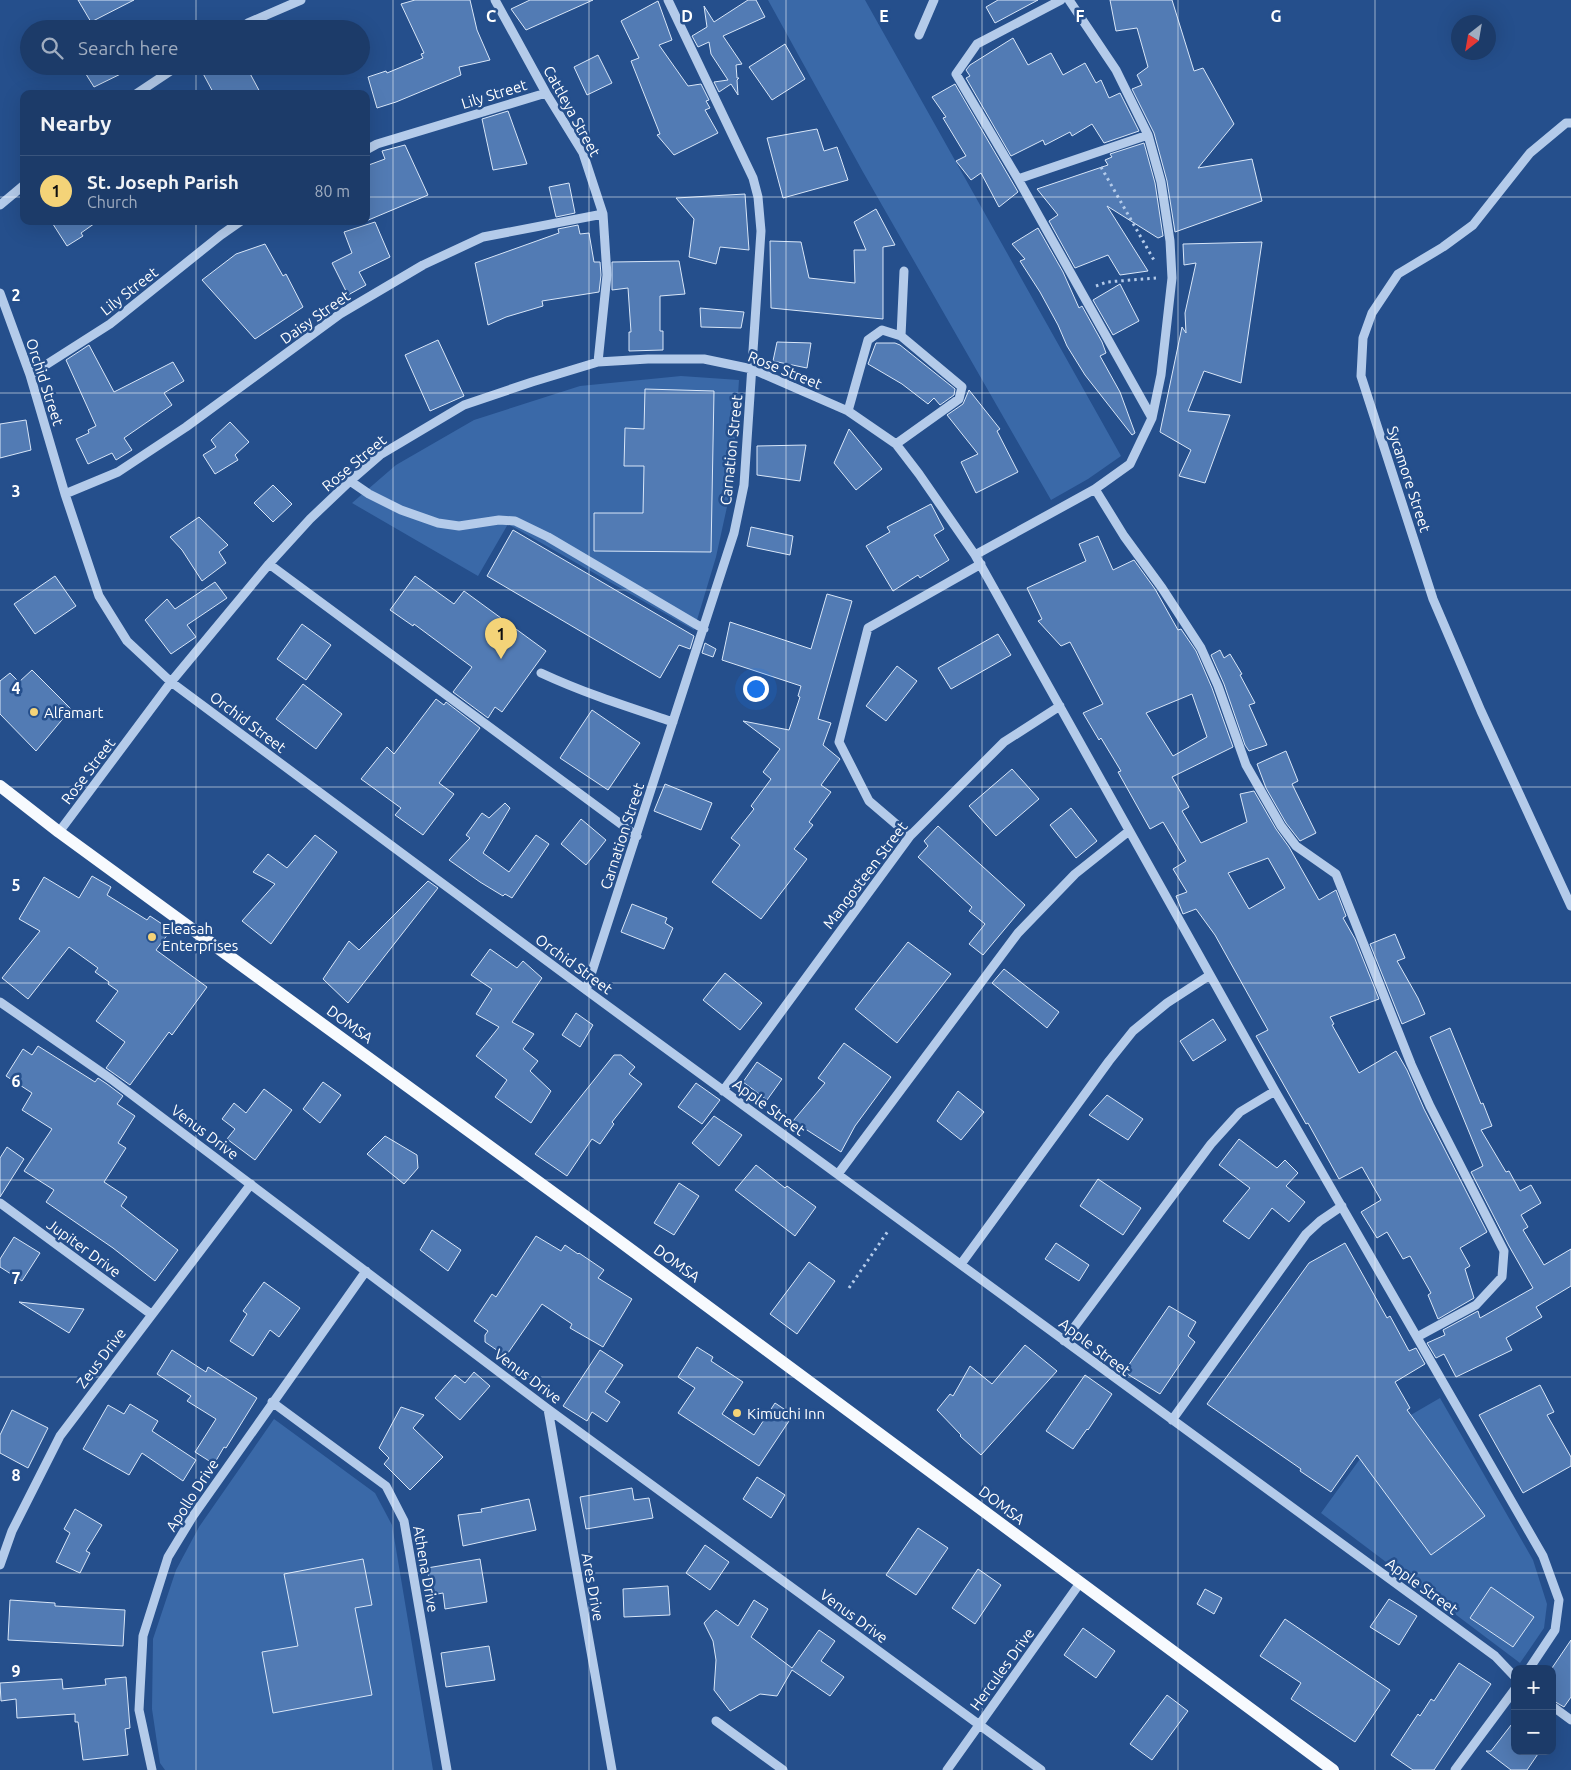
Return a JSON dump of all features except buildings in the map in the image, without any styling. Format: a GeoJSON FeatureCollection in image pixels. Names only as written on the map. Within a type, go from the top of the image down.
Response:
{"type":"FeatureCollection","features":[{"type":"Feature","properties":{"kind":"main road","name":"DOMSA"},"geometry":{"type":"LineString","coordinates":[[0,786],[59,832],[614,1237],[1333,1770]]}},
{"type":"Feature","properties":{"kind":"street"},"geometry":{"type":"LineString","coordinates":[[255,20],[301,0]]}},
{"type":"Feature","properties":{"kind":"street","name":"Cattleya Street"},"geometry":{"type":"LineString","coordinates":[[495,0],[546,93],[583,153],[603,214],[607,275],[598,362]]}},
{"type":"Feature","properties":{"kind":"street","name":"Carnation Street"},"geometry":{"type":"LineString","coordinates":[[586,990],[734,533],[744,486],[761,231],[758,197],[753,178],[668,0]]}},
{"type":"Feature","properties":{"kind":"street"},"geometry":{"type":"LineString","coordinates":[[919,36],[934,0]]}},
{"type":"Feature","properties":{"kind":"street"},"geometry":{"type":"LineString","coordinates":[[1061,0],[977,44],[956,74],[1018,179],[1152,418]]}},
{"type":"Feature","properties":{"kind":"street"},"geometry":{"type":"LineString","coordinates":[[975,555],[1095,489],[1130,464],[1152,418],[1161,375],[1172,278],[1170,241],[1161,182],[1148,135],[1116,70],[1069,0]]}},
{"type":"Feature","properties":{"kind":"street"},"geometry":{"type":"LineString","coordinates":[[142,90],[164,75]]}},
{"type":"Feature","properties":{"kind":"street","name":"Lily Street"},"geometry":{"type":"LineString","coordinates":[[370,148],[377,144],[546,93]]}},
{"type":"Feature","properties":{"kind":"street","name":"Sycamore Street"},"geometry":{"type":"LineString","coordinates":[[1571,124],[1566,123],[1530,153],[1473,225],[1444,247],[1398,274],[1372,313],[1363,338],[1361,376],[1433,599],[1481,711],[1571,906]]}},
{"type":"Feature","properties":{"kind":"street"},"geometry":{"type":"LineString","coordinates":[[1018,179],[1093,152],[1148,135]]}},
{"type":"Feature","properties":{"kind":"street"},"geometry":{"type":"LineString","coordinates":[[0,205],[20,188]]}},
{"type":"Feature","properties":{"kind":"street","name":"Daisy Street"},"geometry":{"type":"LineString","coordinates":[[65,494],[118,472],[186,427],[340,314],[422,265],[483,237],[603,214]]}},
{"type":"Feature","properties":{"kind":"street","name":"Lily Street"},"geometry":{"type":"LineString","coordinates":[[30,375],[110,324],[236,225]]}},
{"type":"Feature","properties":{"kind":"street"},"geometry":{"type":"LineString","coordinates":[[901,336],[904,271]]}},
{"type":"Feature","properties":{"kind":"street","name":"Orchid Street"},"geometry":{"type":"LineString","coordinates":[[0,293],[30,375],[65,494],[99,596],[128,641],[171,682],[657,1042]]}},
{"type":"Feature","properties":{"kind":"street"},"geometry":{"type":"LineString","coordinates":[[848,411],[868,340],[882,330],[901,336],[962,387],[959,399],[896,444]]}},
{"type":"Feature","properties":{"kind":"street","name":"Rose Street"},"geometry":{"type":"LineString","coordinates":[[59,832],[171,682],[269,564],[310,519],[350,480],[380,455],[464,405],[598,362],[648,359],[704,359],[752,369],[848,411],[896,444],[981,564],[1210,975],[1543,1556],[1558,1600],[1555,1630],[1532,1665]]}},
{"type":"Feature","properties":{"kind":"street"},"geometry":{"type":"LineString","coordinates":[[350,480],[369,494],[402,510],[438,523],[459,526],[500,520],[515,521],[548,537],[704,628]]}},
{"type":"Feature","properties":{"kind":"street"},"geometry":{"type":"LineString","coordinates":[[1095,489],[1124,536],[1162,588],[1201,648],[1218,686],[1246,765],[1281,826],[1296,846],[1336,874],[1419,1081],[1504,1251],[1502,1277],[1476,1305],[1418,1337]]}},
{"type":"Feature","properties":{"kind":"street"},"geometry":{"type":"LineString","coordinates":[[269,564],[637,836]]}},
{"type":"Feature","properties":{"kind":"street"},"geometry":{"type":"LineString","coordinates":[[910,836],[869,801],[839,742],[868,628],[981,564]]}},
{"type":"Feature","properties":{"kind":"street"},"geometry":{"type":"LineString","coordinates":[[541,673],[578,689],[673,722]]}},
{"type":"Feature","properties":{"kind":"street","name":"Mangosteen Street"},"geometry":{"type":"LineString","coordinates":[[723,1090],[910,836],[1004,742],[1060,706]]}},
{"type":"Feature","properties":{"kind":"street"},"geometry":{"type":"LineString","coordinates":[[838,1174],[1018,933],[1075,874],[1129,831]]}},
{"type":"Feature","properties":{"kind":"street"},"geometry":{"type":"LineString","coordinates":[[961,1264],[1108,1061],[1134,1031],[1167,1003],[1210,975]]}},
{"type":"Feature","properties":{"kind":"street","name":"Venus Drive"},"geometry":{"type":"LineString","coordinates":[[0,1002],[111,1079],[548,1408],[1041,1770]]}},
{"type":"Feature","properties":{"kind":"street","name":"Apple Street"},"geometry":{"type":"LineString","coordinates":[[657,1042],[1495,1656],[1511,1673]]}},
{"type":"Feature","properties":{"kind":"street"},"geometry":{"type":"LineString","coordinates":[[1064,1341],[1211,1144],[1240,1112],[1276,1091]]}},
{"type":"Feature","properties":{"kind":"street","name":"Zeus Drive"},"geometry":{"type":"LineString","coordinates":[[0,1565],[12,1531],[60,1436],[251,1184]]}},
{"type":"Feature","properties":{"kind":"street","name":"Jupiter Drive"},"geometry":{"type":"LineString","coordinates":[[0,1203],[151,1314]]}},
{"type":"Feature","properties":{"kind":"street"},"geometry":{"type":"LineString","coordinates":[[1172,1420],[1306,1234],[1320,1220],[1342,1206]]}},
{"type":"Feature","properties":{"kind":"street","name":"Apollo Drive"},"geometry":{"type":"LineString","coordinates":[[152,1770],[139,1710],[143,1636],[168,1557],[193,1516],[366,1271]]}},
{"type":"Feature","properties":{"kind":"street","name":"Athena Drive"},"geometry":{"type":"LineString","coordinates":[[272,1402],[386,1486],[404,1522],[447,1770]]}},
{"type":"Feature","properties":{"kind":"street","name":"Ares Drive"},"geometry":{"type":"LineString","coordinates":[[548,1408],[612,1770]]}},
{"type":"Feature","properties":{"kind":"street","name":"Hercules Drive"},"geometry":{"type":"LineString","coordinates":[[946,1770],[1080,1583]]}},
{"type":"Feature","properties":{"kind":"street"},"geometry":{"type":"LineString","coordinates":[[1455,1770],[1511,1694]]}},
{"type":"Feature","properties":{"kind":"street"},"geometry":{"type":"LineString","coordinates":[[1556,1709],[1571,1720]]}},
{"type":"Feature","properties":{"kind":"street"},"geometry":{"type":"LineString","coordinates":[[716,1721],[783,1770]]}},
{"type":"Feature","properties":{"kind":"path"},"geometry":{"type":"LineString","coordinates":[[1093,152],[1158,266],[1172,278]]}},
{"type":"Feature","properties":{"kind":"path"},"geometry":{"type":"LineString","coordinates":[[1082,293],[1106,282],[1172,278]]}},
{"type":"Feature","properties":{"kind":"path"},"geometry":{"type":"LineString","coordinates":[[849,1288],[898,1218]]}},
{"type":"Feature","properties":{"kind":"shaded area"},"geometry":{"type":"Polygon","coordinates":[[[768,0],[865,0],[1121,456],[1088,479],[1051,500],[863,172],[768,0]]]}},
{"type":"Feature","properties":{"kind":"shaded area"},"geometry":{"type":"Polygon","coordinates":[[[681,376],[739,380],[732,484],[716,557],[694,630],[508,524],[478,576],[352,503],[396,465],[474,420],[580,386],[681,376]]]}},
{"type":"Feature","properties":{"kind":"shaded area"},"geometry":{"type":"Polygon","coordinates":[[[1440,1398],[1533,1560],[1547,1604],[1544,1628],[1520,1663],[1321,1513],[1378,1434],[1440,1398]]]}},
{"type":"Feature","properties":{"kind":"shaded area"},"geometry":{"type":"Polygon","coordinates":[[[274,1419],[375,1493],[392,1525],[433,1770],[165,1770],[160,1763],[152,1709],[153,1639],[176,1570],[199,1527],[274,1419]]]}},
{"type":"Feature","properties":{"kind":"place","name":"St. Joseph Parish"},"geometry":{"type":"Point","coordinates":[501,659]}},
{"type":"Feature","properties":{"kind":"place","name":"Alfamart"},"geometry":{"type":"Point","coordinates":[34,712]}},
{"type":"Feature","properties":{"kind":"place","name":"Eleasah Enterprises"},"geometry":{"type":"Point","coordinates":[152,937]}},
{"type":"Feature","properties":{"kind":"place","name":"Kimuchi Inn"},"geometry":{"type":"Point","coordinates":[737,1413]}}]}
